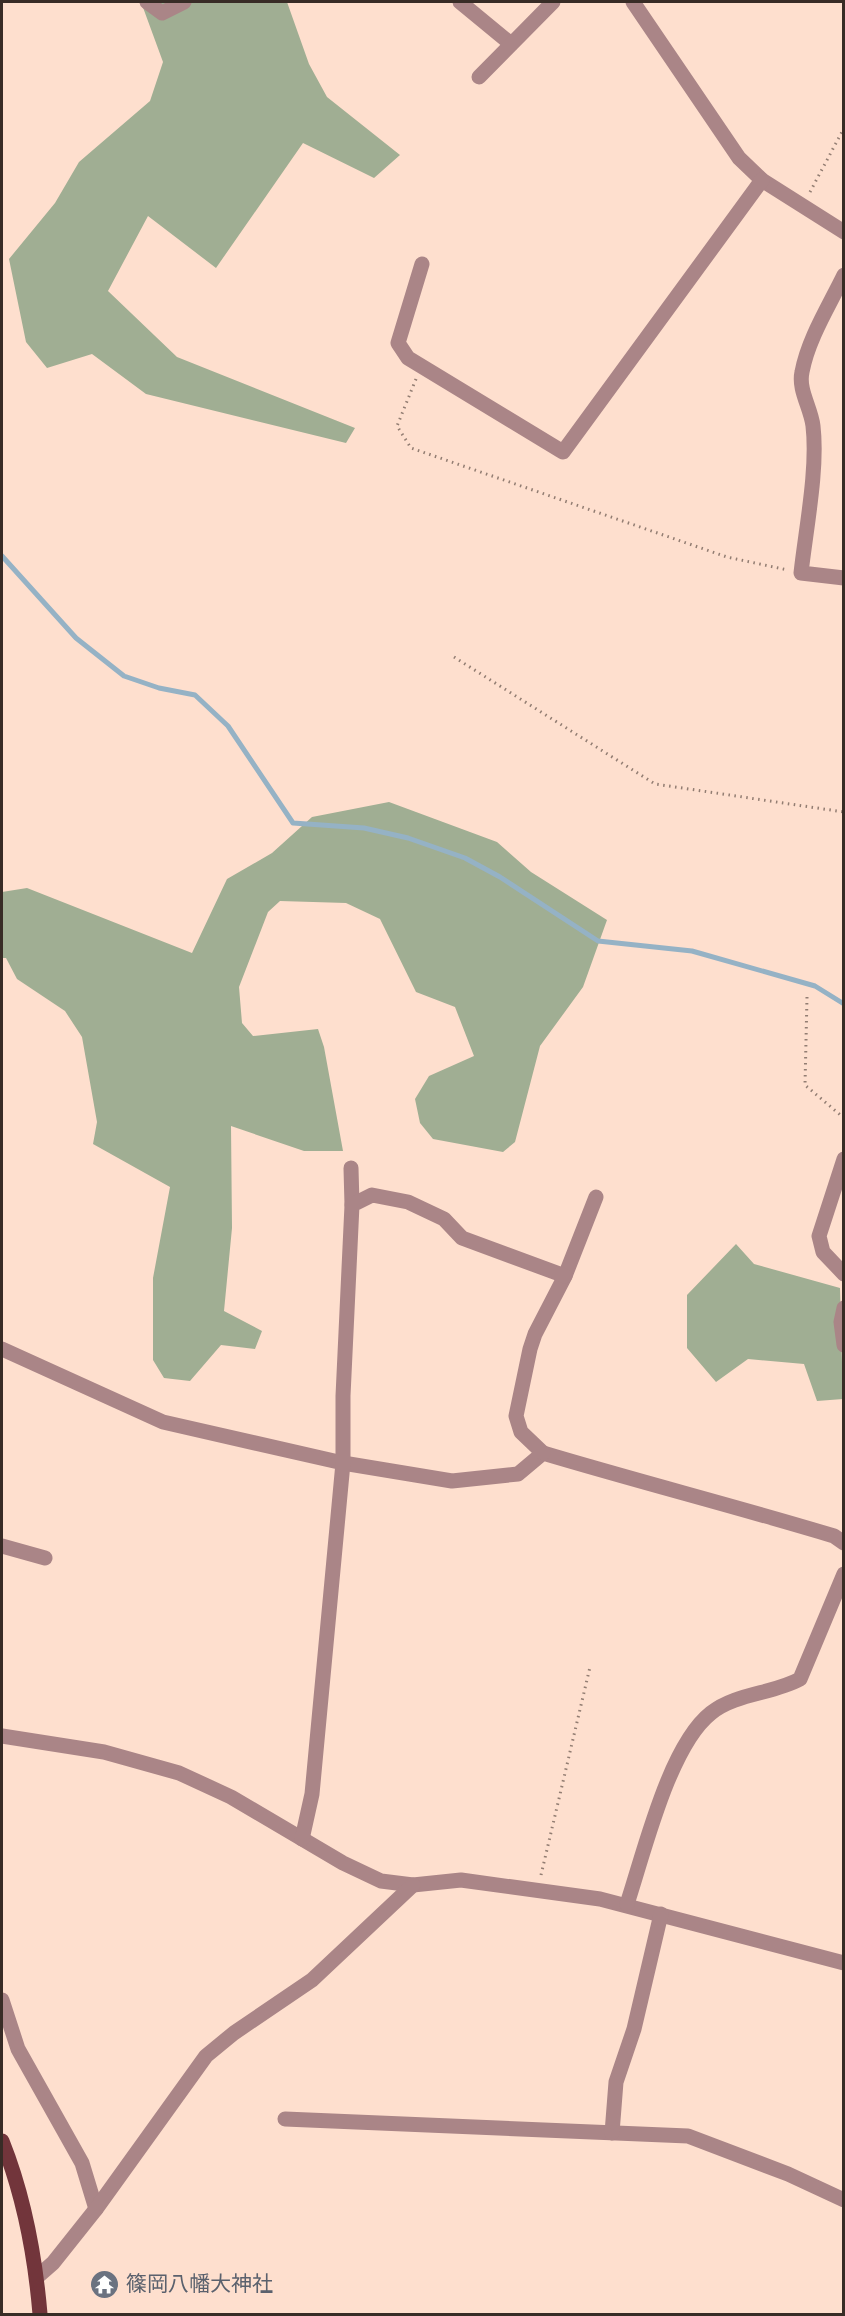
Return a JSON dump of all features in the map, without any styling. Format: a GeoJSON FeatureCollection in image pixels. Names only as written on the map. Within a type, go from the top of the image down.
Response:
{"type":"FeatureCollection","features":[{"type":"Feature","properties":{"kind":"main road"},"geometry":{"type":"LineString","coordinates":[[2,2141],[21,2202],[37,2277],[39,2314]]}},
{"type":"Feature","properties":{"kind":"street"},"geometry":{"type":"LineString","coordinates":[[147,2],[162,13],[184,2]]}},
{"type":"Feature","properties":{"kind":"street"},"geometry":{"type":"LineString","coordinates":[[460,2],[511,44]]}},
{"type":"Feature","properties":{"kind":"street"},"geometry":{"type":"LineString","coordinates":[[479,77],[553,2]]}},
{"type":"Feature","properties":{"kind":"street"},"geometry":{"type":"LineString","coordinates":[[633,2],[718,131],[739,158],[762,180],[843,232]]}},
{"type":"Feature","properties":{"kind":"street"},"geometry":{"type":"LineString","coordinates":[[422,264],[398,343],[408,358],[563,452],[762,180]]}},
{"type":"Feature","properties":{"kind":"street"},"geometry":{"type":"LineString","coordinates":[[843,275],[812,342],[800,384],[809,404],[813,426],[813,456],[801,573],[843,578]]}},
{"type":"Feature","properties":{"kind":"street"},"geometry":{"type":"LineString","coordinates":[[843,1159],[819,1236],[823,1252],[843,1274]]}},
{"type":"Feature","properties":{"kind":"street"},"geometry":{"type":"LineString","coordinates":[[302,1839],[312,1794],[343,1463],[343,1396],[352,1204],[351,1168]]}},
{"type":"Feature","properties":{"kind":"street"},"geometry":{"type":"LineString","coordinates":[[352,1204],[372,1195],[408,1202],[444,1219],[462,1238],[565,1276]]}},
{"type":"Feature","properties":{"kind":"street"},"geometry":{"type":"LineString","coordinates":[[596,1197],[565,1276],[535,1334],[516,1416],[521,1432],[543,1453],[654,1486],[746,1509],[834,1536],[843,1543]]}},
{"type":"Feature","properties":{"kind":"street"},"geometry":{"type":"LineString","coordinates":[[843,1308],[841,1322],[843,1345]]}},
{"type":"Feature","properties":{"kind":"street"},"geometry":{"type":"LineString","coordinates":[[2,1349],[163,1422],[343,1463],[431,1480],[452,1481],[518,1474],[543,1453]]}},
{"type":"Feature","properties":{"kind":"street"},"geometry":{"type":"LineString","coordinates":[[2,1546],[45,1558]]}},
{"type":"Feature","properties":{"kind":"street"},"geometry":{"type":"LineString","coordinates":[[627,1904],[670,1777],[690,1736],[711,1713],[737,1700],[785,1687],[800,1678],[814,1650],[843,1574]]}},
{"type":"Feature","properties":{"kind":"street"},"geometry":{"type":"LineString","coordinates":[[2,1736],[104,1752],[179,1773],[231,1797],[343,1863],[381,1881],[413,1885],[461,1880],[537,1888],[627,1904],[843,1963]]}},
{"type":"Feature","properties":{"kind":"street"},"geometry":{"type":"LineString","coordinates":[[37,2277],[53,2263],[96,2209],[206,2056],[234,2033],[312,1980],[413,1885]]}},
{"type":"Feature","properties":{"kind":"street"},"geometry":{"type":"LineString","coordinates":[[612,2133],[616,2082],[634,2029],[661,1914]]}},
{"type":"Feature","properties":{"kind":"street"},"geometry":{"type":"LineString","coordinates":[[2,2000],[18,2049],[82,2163],[96,2209]]}},
{"type":"Feature","properties":{"kind":"street"},"geometry":{"type":"LineString","coordinates":[[285,2119],[688,2136],[788,2174],[843,2199]]}},
{"type":"Feature","properties":{"kind":"path"},"geometry":{"type":"LineString","coordinates":[[802,207],[843,128]]}},
{"type":"Feature","properties":{"kind":"path"},"geometry":{"type":"LineString","coordinates":[[421,366],[397,426],[411,448],[727,557],[801,573]]}},
{"type":"Feature","properties":{"kind":"path"},"geometry":{"type":"LineString","coordinates":[[454,657],[655,784],[843,813]]}},
{"type":"Feature","properties":{"kind":"path"},"geometry":{"type":"LineString","coordinates":[[807,997],[805,1085],[843,1118]]}},
{"type":"Feature","properties":{"kind":"path"},"geometry":{"type":"LineString","coordinates":[[537,1888],[590,1667]]}},
{"type":"Feature","properties":{"kind":"green space"},"geometry":{"type":"Polygon","coordinates":[[[141,2],[287,2],[309,64],[327,97],[400,155],[374,178],[303,143],[216,268],[148,216],[108,291],[177,357],[355,428],[346,443],[146,394],[92,354],[47,368],[26,342],[9,259],[55,203],[79,162],[150,101],[163,62],[141,2]]]}},
{"type":"Feature","properties":{"kind":"green space"},"geometry":{"type":"Polygon","coordinates":[[[389,802],[497,842],[531,872],[607,920],[583,987],[540,1046],[515,1142],[503,1152],[433,1139],[420,1123],[415,1099],[429,1076],[474,1056],[455,1007],[416,992],[380,919],[346,903],[280,901],[268,912],[239,987],[242,1023],[253,1036],[318,1029],[324,1047],[343,1151],[304,1151],[231,1126],[232,1228],[224,1311],[262,1331],[255,1349],[221,1345],[190,1381],[164,1378],[153,1360],[153,1278],[170,1187],[93,1144],[97,1122],[82,1037],[65,1011],[17,979],[6,958],[2,958],[2,892],[27,888],[192,953],[227,879],[272,853],[312,817],[389,802]]]}},
{"type":"Feature","properties":{"kind":"green space"},"geometry":{"type":"Polygon","coordinates":[[[736,1244],[754,1264],[840,1288],[843,1399],[817,1401],[804,1364],[748,1359],[716,1382],[687,1348],[687,1295],[736,1244]]]}},
{"type":"Feature","properties":{"kind":"waterway"},"geometry":{"type":"LineString","coordinates":[[2,556],[76,638],[124,676],[159,688],[195,695],[228,726],[293,823],[364,828],[408,838],[465,858],[500,877],[598,941],[692,951],[815,986],[844,1004]]}},
{"type":"Feature","properties":{"kind":"place","name":"篠岡八幡大神社"},"geometry":{"type":"Point","coordinates":[105,2284]}}]}
